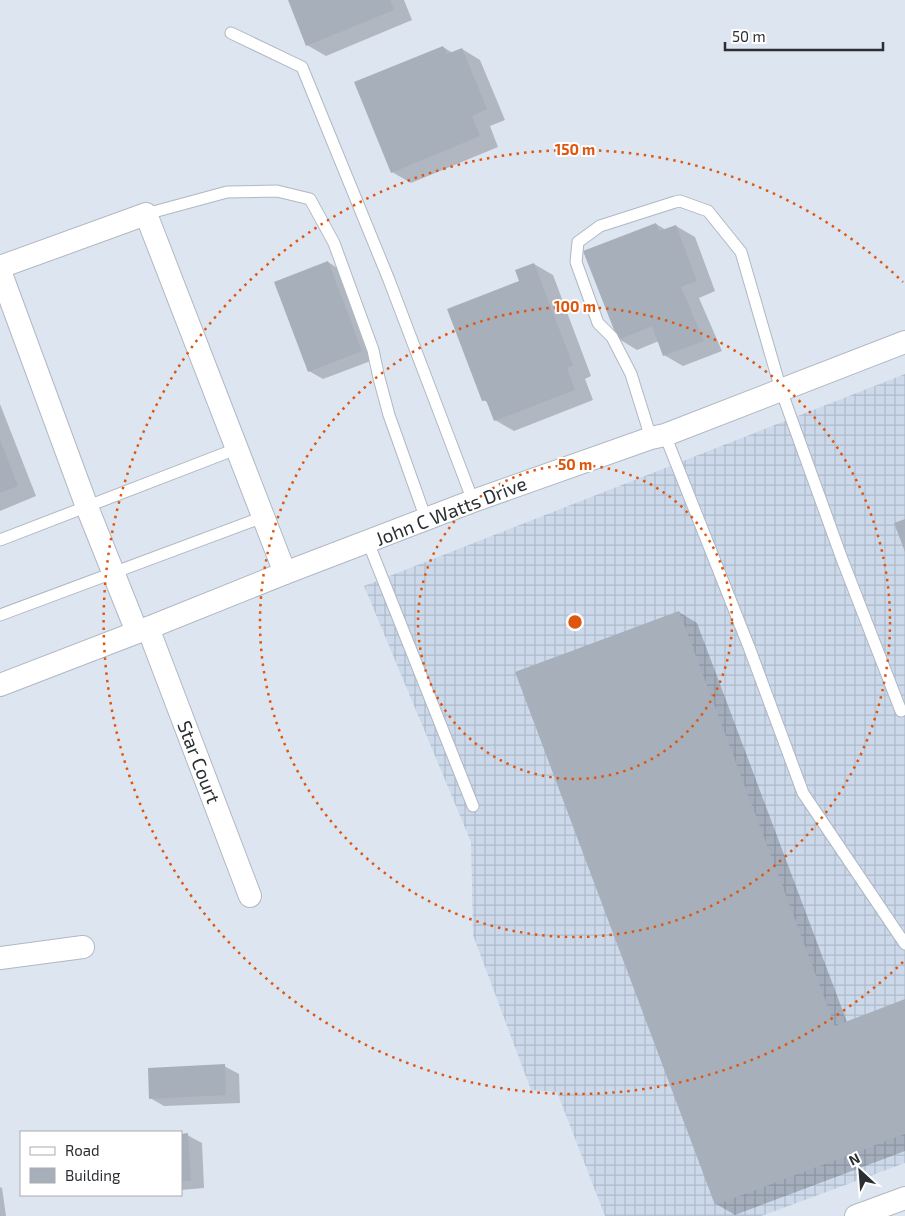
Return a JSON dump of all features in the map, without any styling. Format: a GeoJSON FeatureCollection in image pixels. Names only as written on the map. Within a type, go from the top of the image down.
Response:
{"type":"FeatureCollection","features":[{"type":"Feature","properties":{"kind":"street"},"geometry":{"type":"LineString","coordinates":[[0,269],[146,214],[285,573]]}},
{"type":"Feature","properties":{"kind":"street","name":"Star Court"},"geometry":{"type":"LineString","coordinates":[[0,269],[87,507],[113,572],[142,630],[250,896]]}},
{"type":"Feature","properties":{"kind":"street","name":"John C Watts Drive"},"geometry":{"type":"LineString","coordinates":[[0,685],[473,501],[658,436],[905,342]]}},
{"type":"Feature","properties":{"kind":"street"},"geometry":{"type":"LineString","coordinates":[[0,958],[83,947]]}},
{"type":"Feature","properties":{"kind":"street"},"geometry":{"type":"LineString","coordinates":[[856,1216],[905,1198]]}},
{"type":"Feature","properties":{"kind":"lane"},"geometry":{"type":"LineString","coordinates":[[231,33],[302,67],[389,280],[473,501]]}},
{"type":"Feature","properties":{"kind":"lane"},"geometry":{"type":"LineString","coordinates":[[146,214],[227,192],[277,191],[310,199],[334,243],[373,350],[378,378],[389,415],[426,519]]}},
{"type":"Feature","properties":{"kind":"lane"},"geometry":{"type":"LineString","coordinates":[[901,711],[842,559],[781,390],[741,252],[708,211],[680,201],[600,226],[578,242],[576,262],[598,323],[612,337],[631,374],[749,647],[803,793],[905,944]]}},
{"type":"Feature","properties":{"kind":"lane"},"geometry":{"type":"LineString","coordinates":[[0,540],[236,449]]}},
{"type":"Feature","properties":{"kind":"lane"},"geometry":{"type":"LineString","coordinates":[[0,615],[263,516]]}},
{"type":"Feature","properties":{"kind":"lane"},"geometry":{"type":"LineString","coordinates":[[368,542],[473,806]]}},
{"type":"Feature","properties":{"kind":"shaded area"},"geometry":{"type":"Polygon","coordinates":[[[905,374],[905,1163],[761,1216],[605,1216],[557,1092],[531,1090],[473,935],[471,842],[364,586],[905,374]]]}},
{"type":"Feature","properties":{"kind":"building"},"geometry":{"type":"Polygon","coordinates":[[[288,0],[390,0],[394,10],[306,46],[288,0]]]}},
{"type":"Feature","properties":{"kind":"building"},"geometry":{"type":"Polygon","coordinates":[[[443,46],[447,54],[462,48],[487,109],[472,116],[480,136],[391,173],[354,82],[443,46]]]}},
{"type":"Feature","properties":{"kind":"building"},"geometry":{"type":"Polygon","coordinates":[[[656,223],[659,231],[676,225],[697,281],[681,287],[704,341],[663,356],[652,326],[618,340],[583,251],[656,223]]]}},
{"type":"Feature","properties":{"kind":"building"},"geometry":{"type":"Polygon","coordinates":[[[328,261],[362,351],[308,372],[274,282],[328,261]]]}},
{"type":"Feature","properties":{"kind":"building"},"geometry":{"type":"Polygon","coordinates":[[[534,263],[573,365],[567,368],[575,390],[494,421],[486,400],[482,401],[447,309],[519,281],[515,270],[534,263]]]}},
{"type":"Feature","properties":{"kind":"building"},"geometry":{"type":"Polygon","coordinates":[[[0,440],[18,486],[0,493],[0,440]]]}},
{"type":"Feature","properties":{"kind":"building"},"geometry":{"type":"Polygon","coordinates":[[[905,519],[905,552],[894,523],[905,519]]]}},
{"type":"Feature","properties":{"kind":"building"},"geometry":{"type":"Polygon","coordinates":[[[679,611],[835,1026],[905,999],[905,1134],[715,1205],[515,672],[679,611]]]}},
{"type":"Feature","properties":{"kind":"building"},"geometry":{"type":"Polygon","coordinates":[[[225,1064],[226,1095],[149,1099],[148,1068],[225,1064]]]}},
{"type":"Feature","properties":{"kind":"building"},"geometry":{"type":"Polygon","coordinates":[[[188,1133],[191,1181],[182,1181],[182,1134],[188,1133]]]}}]}
